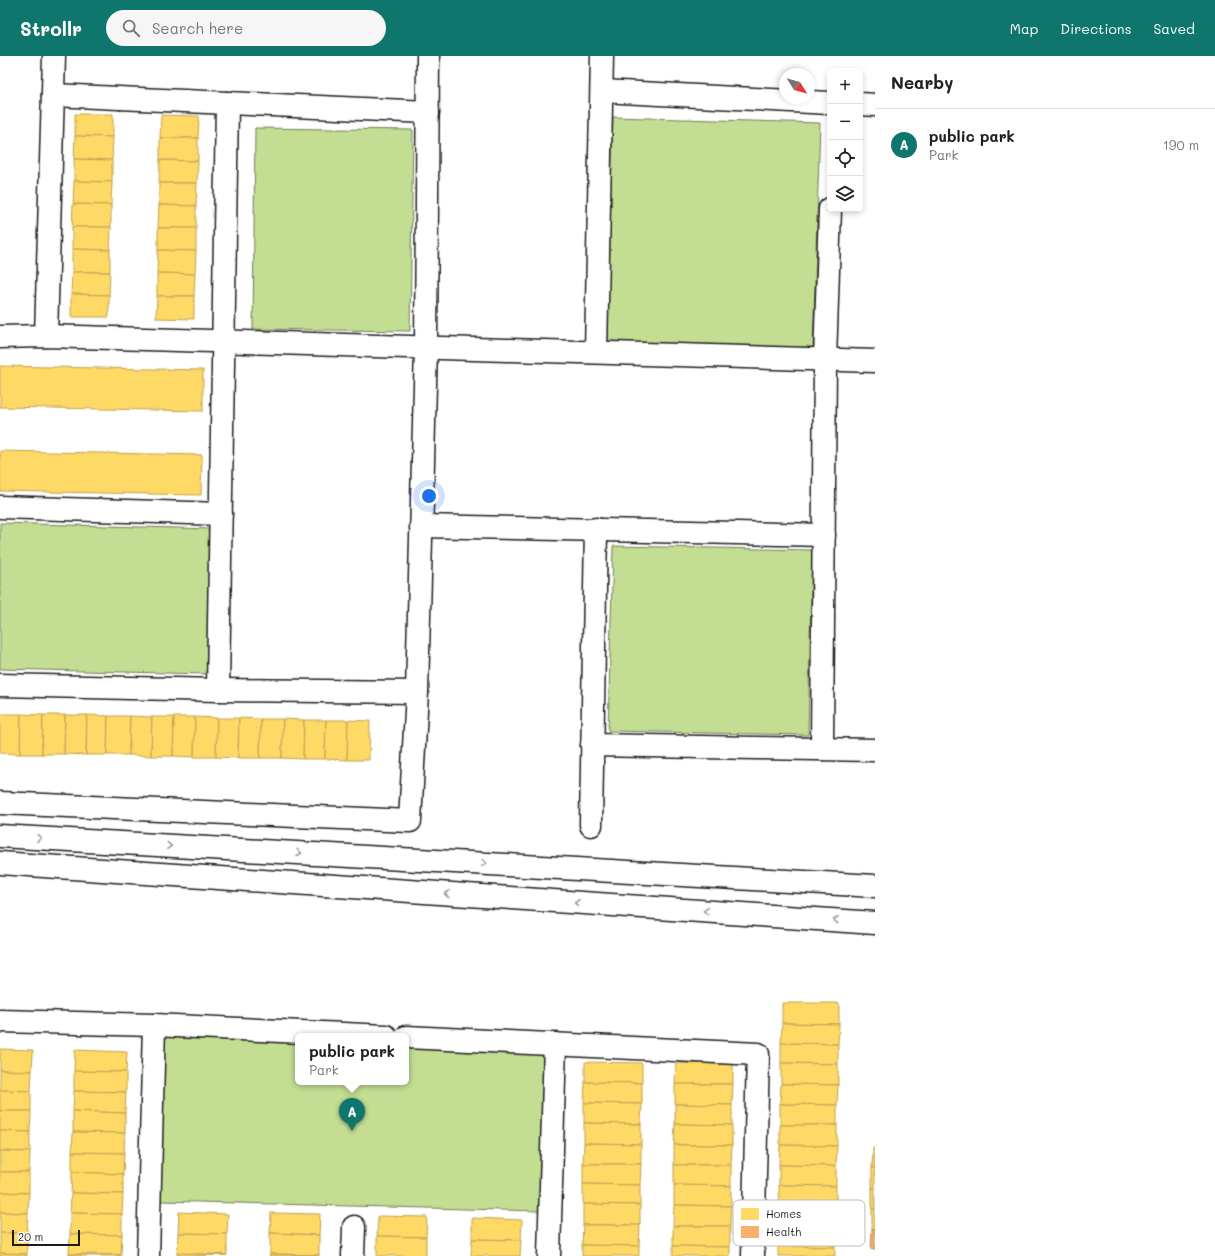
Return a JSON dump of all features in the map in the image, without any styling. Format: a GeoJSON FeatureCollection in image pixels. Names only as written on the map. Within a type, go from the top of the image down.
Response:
{"type":"FeatureCollection","features":[{"type":"Feature","properties":{"kind":"street"},"geometry":{"type":"LineString","coordinates":[[46,336],[54,56]]}},
{"type":"Feature","properties":{"kind":"street"},"geometry":{"type":"LineString","coordinates":[[0,803],[410,820],[417,692],[426,347],[428,56]]}},
{"type":"Feature","properties":{"kind":"street"},"geometry":{"type":"LineString","coordinates":[[596,352],[602,56]]}},
{"type":"Feature","properties":{"kind":"street"},"geometry":{"type":"LineString","coordinates":[[602,91],[827,103]]}},
{"type":"Feature","properties":{"kind":"street"},"geometry":{"type":"LineString","coordinates":[[53,95],[428,112]]}},
{"type":"Feature","properties":{"kind":"street"},"geometry":{"type":"LineString","coordinates":[[218,690],[227,104]]}},
{"type":"Feature","properties":{"kind":"street"},"geometry":{"type":"LineString","coordinates":[[863,104],[875,105]]}},
{"type":"Feature","properties":{"kind":"street"},"geometry":{"type":"LineString","coordinates":[[822,749],[826,360],[830,212]]}},
{"type":"Feature","properties":{"kind":"street"},"geometry":{"type":"LineString","coordinates":[[0,337],[46,336],[826,360],[875,360]]}},
{"type":"Feature","properties":{"kind":"street"},"geometry":{"type":"LineString","coordinates":[[0,507],[221,514]]}},
{"type":"Feature","properties":{"kind":"street"},"geometry":{"type":"LineString","coordinates":[[421,526],[824,535]]}},
{"type":"Feature","properties":{"kind":"street"},"geometry":{"type":"LineString","coordinates":[[591,825],[596,529]]}},
{"type":"Feature","properties":{"kind":"street"},"geometry":{"type":"LineString","coordinates":[[0,685],[218,690],[417,692]]}},
{"type":"Feature","properties":{"kind":"street"},"geometry":{"type":"LineString","coordinates":[[592,745],[875,750]]}},
{"type":"Feature","properties":{"kind":"street"},"geometry":{"type":"LineString","coordinates":[[0,836],[875,886]]}},
{"type":"Feature","properties":{"kind":"street"},"geometry":{"type":"LineString","coordinates":[[0,863],[875,923]]}},
{"type":"Feature","properties":{"kind":"street"},"geometry":{"type":"LineString","coordinates":[[0,1021],[154,1025],[323,1033]]}},
{"type":"Feature","properties":{"kind":"street"},"geometry":{"type":"LineString","coordinates":[[148,1256],[154,1025]]}},
{"type":"Feature","properties":{"kind":"street"},"geometry":{"type":"LineString","coordinates":[[409,1037],[758,1054],[754,1200]]}},
{"type":"Feature","properties":{"kind":"street"},"geometry":{"type":"LineString","coordinates":[[549,1256],[555,1044]]}},
{"type":"Feature","properties":{"kind":"street"},"geometry":{"type":"LineString","coordinates":[[353,1256],[354,1227]]}},
{"type":"Feature","properties":{"kind":"street"},"geometry":{"type":"LineString","coordinates":[[753,1246],[753,1256]]}},
{"type":"Feature","properties":{"kind":"green space"},"geometry":{"type":"Polygon","coordinates":[[[613,117],[820,123],[813,348],[607,343],[613,117]]]}},
{"type":"Feature","properties":{"kind":"green space"},"geometry":{"type":"Polygon","coordinates":[[[255,128],[413,130],[410,331],[253,329],[255,128]]]}},
{"type":"Feature","properties":{"kind":"green space"},"geometry":{"type":"Polygon","coordinates":[[[0,523],[212,529],[207,674],[0,669],[0,523]]]}},
{"type":"Feature","properties":{"kind":"green space"},"geometry":{"type":"Polygon","coordinates":[[[613,546],[812,550],[808,735],[608,731],[613,546]]]}},
{"type":"Feature","properties":{"kind":"green space"},"geometry":{"type":"Polygon","coordinates":[[[163,1031],[295,1039],[295,1085],[409,1085],[409,1045],[545,1053],[540,1211],[160,1201],[163,1031]]]}},
{"type":"Feature","properties":{"kind":"building: Homes"},"geometry":{"type":"Polygon","coordinates":[[[75,114],[113,114],[113,137],[75,136],[75,114]]]}},
{"type":"Feature","properties":{"kind":"building: Homes"},"geometry":{"type":"Polygon","coordinates":[[[161,115],[199,116],[198,138],[160,138],[161,115]]]}},
{"type":"Feature","properties":{"kind":"building: Homes"},"geometry":{"type":"Polygon","coordinates":[[[75,136],[113,137],[112,160],[74,159],[75,136]]]}},
{"type":"Feature","properties":{"kind":"building: Homes"},"geometry":{"type":"Polygon","coordinates":[[[160,138],[198,138],[198,161],[160,160],[160,138]]]}},
{"type":"Feature","properties":{"kind":"building: Homes"},"geometry":{"type":"Polygon","coordinates":[[[74,159],[112,160],[112,182],[74,181],[74,159]]]}},
{"type":"Feature","properties":{"kind":"building: Homes"},"geometry":{"type":"Polygon","coordinates":[[[160,160],[198,161],[197,183],[159,183],[160,160]]]}},
{"type":"Feature","properties":{"kind":"building: Homes"},"geometry":{"type":"Polygon","coordinates":[[[74,181],[112,182],[111,205],[73,204],[74,181]]]}},
{"type":"Feature","properties":{"kind":"building: Homes"},"geometry":{"type":"Polygon","coordinates":[[[159,183],[197,183],[196,206],[159,205],[159,183]]]}},
{"type":"Feature","properties":{"kind":"building: Homes"},"geometry":{"type":"Polygon","coordinates":[[[73,204],[111,205],[111,227],[72,227],[73,204]]]}},
{"type":"Feature","properties":{"kind":"building: Homes"},"geometry":{"type":"Polygon","coordinates":[[[159,205],[196,206],[196,228],[158,228],[159,205]]]}},
{"type":"Feature","properties":{"kind":"building: Homes"},"geometry":{"type":"Polygon","coordinates":[[[72,227],[111,227],[110,250],[72,249],[72,227]]]}},
{"type":"Feature","properties":{"kind":"building: Homes"},"geometry":{"type":"Polygon","coordinates":[[[158,228],[196,228],[196,251],[158,250],[158,228]]]}},
{"type":"Feature","properties":{"kind":"building: Homes"},"geometry":{"type":"Polygon","coordinates":[[[72,249],[110,250],[110,272],[72,272],[72,249]]]}},
{"type":"Feature","properties":{"kind":"building: Homes"},"geometry":{"type":"Polygon","coordinates":[[[158,250],[196,251],[195,274],[157,273],[158,250]]]}},
{"type":"Feature","properties":{"kind":"building: Homes"},"geometry":{"type":"Polygon","coordinates":[[[72,272],[110,272],[109,295],[71,294],[72,272]]]}},
{"type":"Feature","properties":{"kind":"building: Homes"},"geometry":{"type":"Polygon","coordinates":[[[157,273],[195,274],[194,296],[157,296],[157,273]]]}},
{"type":"Feature","properties":{"kind":"building: Homes"},"geometry":{"type":"Polygon","coordinates":[[[71,294],[109,295],[109,317],[71,317],[71,294]]]}},
{"type":"Feature","properties":{"kind":"building: Homes"},"geometry":{"type":"Polygon","coordinates":[[[157,296],[194,296],[194,319],[156,318],[157,296]]]}},
{"type":"Feature","properties":{"kind":"building: Homes"},"geometry":{"type":"Polygon","coordinates":[[[0,366],[203,370],[203,411],[0,407],[0,366]]]}},
{"type":"Feature","properties":{"kind":"building: Homes"},"geometry":{"type":"Polygon","coordinates":[[[0,451],[202,455],[201,495],[0,491],[0,451]]]}},
{"type":"Feature","properties":{"kind":"building: Homes"},"geometry":{"type":"Polygon","coordinates":[[[0,714],[21,714],[20,754],[0,753],[0,714]]]}},
{"type":"Feature","properties":{"kind":"building: Homes"},"geometry":{"type":"Polygon","coordinates":[[[21,714],[43,715],[42,754],[20,754],[21,714]]]}},
{"type":"Feature","properties":{"kind":"building: Homes"},"geometry":{"type":"Polygon","coordinates":[[[43,715],[65,715],[64,754],[42,754],[43,715]]]}},
{"type":"Feature","properties":{"kind":"building: Homes"},"geometry":{"type":"Polygon","coordinates":[[[65,715],[87,715],[86,755],[64,754],[65,715]]]}},
{"type":"Feature","properties":{"kind":"building: Homes"},"geometry":{"type":"Polygon","coordinates":[[[87,715],[108,716],[107,755],[86,755],[87,715]]]}},
{"type":"Feature","properties":{"kind":"building: Homes"},"geometry":{"type":"Polygon","coordinates":[[[108,716],[130,716],[129,755],[107,755],[108,716]]]}},
{"type":"Feature","properties":{"kind":"building: Homes"},"geometry":{"type":"Polygon","coordinates":[[[130,716],[152,717],[151,756],[129,755],[130,716]]]}},
{"type":"Feature","properties":{"kind":"building: Homes"},"geometry":{"type":"Polygon","coordinates":[[[152,717],[174,717],[173,756],[151,756],[152,717]]]}},
{"type":"Feature","properties":{"kind":"building: Homes"},"geometry":{"type":"Polygon","coordinates":[[[174,717],[195,717],[194,757],[173,756],[174,717]]]}},
{"type":"Feature","properties":{"kind":"building: Homes"},"geometry":{"type":"Polygon","coordinates":[[[195,717],[217,718],[216,757],[194,757],[195,717]]]}},
{"type":"Feature","properties":{"kind":"building: Homes"},"geometry":{"type":"Polygon","coordinates":[[[217,718],[239,718],[238,758],[216,757],[217,718]]]}},
{"type":"Feature","properties":{"kind":"building: Homes"},"geometry":{"type":"Polygon","coordinates":[[[239,718],[261,719],[260,758],[238,758],[239,718]]]}},
{"type":"Feature","properties":{"kind":"building: Homes"},"geometry":{"type":"Polygon","coordinates":[[[261,719],[283,719],[282,758],[260,758],[261,719]]]}},
{"type":"Feature","properties":{"kind":"building: Homes"},"geometry":{"type":"Polygon","coordinates":[[[283,719],[304,720],[303,759],[282,758],[283,719]]]}},
{"type":"Feature","properties":{"kind":"building: Homes"},"geometry":{"type":"Polygon","coordinates":[[[304,720],[326,720],[325,759],[303,759],[304,720]]]}},
{"type":"Feature","properties":{"kind":"building: Homes"},"geometry":{"type":"Polygon","coordinates":[[[326,720],[348,720],[347,760],[325,759],[326,720]]]}},
{"type":"Feature","properties":{"kind":"building: Homes"},"geometry":{"type":"Polygon","coordinates":[[[348,720],[370,721],[369,760],[347,760],[348,720]]]}},
{"type":"Feature","properties":{"kind":"building: Homes"},"geometry":{"type":"Polygon","coordinates":[[[782,1003],[839,1003],[839,1024],[782,1023],[782,1003]]]}},
{"type":"Feature","properties":{"kind":"building: Homes"},"geometry":{"type":"Polygon","coordinates":[[[782,1023],[839,1024],[838,1044],[781,1043],[782,1023]]]}},
{"type":"Feature","properties":{"kind":"building: Homes"},"geometry":{"type":"Polygon","coordinates":[[[781,1043],[838,1044],[838,1064],[781,1063],[781,1043]]]}},
{"type":"Feature","properties":{"kind":"building: Homes"},"geometry":{"type":"Polygon","coordinates":[[[0,1049],[33,1050],[32,1071],[0,1070],[0,1049]]]}},
{"type":"Feature","properties":{"kind":"building: Homes"},"geometry":{"type":"Polygon","coordinates":[[[75,1050],[127,1052],[126,1072],[74,1071],[75,1050]]]}},
{"type":"Feature","properties":{"kind":"building: Homes"},"geometry":{"type":"Polygon","coordinates":[[[585,1062],[642,1063],[642,1083],[585,1082],[585,1062]]]}},
{"type":"Feature","properties":{"kind":"building: Homes"},"geometry":{"type":"Polygon","coordinates":[[[676,1063],[733,1064],[733,1084],[675,1084],[676,1063]]]}},
{"type":"Feature","properties":{"kind":"building: Homes"},"geometry":{"type":"Polygon","coordinates":[[[781,1063],[838,1064],[838,1085],[781,1084],[781,1063]]]}},
{"type":"Feature","properties":{"kind":"building: Homes"},"geometry":{"type":"Polygon","coordinates":[[[0,1070],[32,1071],[31,1091],[0,1090],[0,1070]]]}},
{"type":"Feature","properties":{"kind":"building: Homes"},"geometry":{"type":"Polygon","coordinates":[[[74,1071],[126,1072],[126,1092],[74,1091],[74,1071]]]}},
{"type":"Feature","properties":{"kind":"building: Homes"},"geometry":{"type":"Polygon","coordinates":[[[585,1082],[642,1083],[642,1104],[584,1103],[585,1082]]]}},
{"type":"Feature","properties":{"kind":"building: Homes"},"geometry":{"type":"Polygon","coordinates":[[[675,1084],[733,1084],[732,1105],[675,1104],[675,1084]]]}},
{"type":"Feature","properties":{"kind":"building: Homes"},"geometry":{"type":"Polygon","coordinates":[[[781,1084],[838,1085],[837,1105],[780,1104],[781,1084]]]}},
{"type":"Feature","properties":{"kind":"building: Homes"},"geometry":{"type":"Polygon","coordinates":[[[0,1090],[31,1091],[31,1111],[0,1111],[0,1090]]]}},
{"type":"Feature","properties":{"kind":"building: Homes"},"geometry":{"type":"Polygon","coordinates":[[[74,1091],[126,1092],[125,1113],[73,1111],[74,1091]]]}},
{"type":"Feature","properties":{"kind":"building: Homes"},"geometry":{"type":"Polygon","coordinates":[[[584,1103],[642,1104],[641,1124],[584,1123],[584,1103]]]}},
{"type":"Feature","properties":{"kind":"building: Homes"},"geometry":{"type":"Polygon","coordinates":[[[675,1104],[732,1105],[732,1125],[675,1124],[675,1104]]]}},
{"type":"Feature","properties":{"kind":"building: Homes"},"geometry":{"type":"Polygon","coordinates":[[[780,1104],[837,1105],[837,1125],[780,1125],[780,1104]]]}},
{"type":"Feature","properties":{"kind":"building: Homes"},"geometry":{"type":"Polygon","coordinates":[[[0,1111],[31,1111],[30,1132],[0,1131],[0,1111]]]}},
{"type":"Feature","properties":{"kind":"building: Homes"},"geometry":{"type":"Polygon","coordinates":[[[73,1111],[125,1113],[125,1133],[73,1132],[73,1111]]]}},
{"type":"Feature","properties":{"kind":"building: Homes"},"geometry":{"type":"Polygon","coordinates":[[[584,1123],[641,1124],[641,1144],[584,1143],[584,1123]]]}},
{"type":"Feature","properties":{"kind":"building: Homes"},"geometry":{"type":"Polygon","coordinates":[[[675,1124],[732,1125],[732,1145],[674,1145],[675,1124]]]}},
{"type":"Feature","properties":{"kind":"building: Homes"},"geometry":{"type":"Polygon","coordinates":[[[780,1125],[837,1125],[837,1146],[780,1145],[780,1125]]]}},
{"type":"Feature","properties":{"kind":"building: Homes"},"geometry":{"type":"Polygon","coordinates":[[[0,1131],[30,1132],[30,1152],[0,1151],[0,1131]]]}},
{"type":"Feature","properties":{"kind":"building: Homes"},"geometry":{"type":"Polygon","coordinates":[[[73,1132],[125,1133],[124,1153],[72,1152],[73,1132]]]}},
{"type":"Feature","properties":{"kind":"building: Homes"},"geometry":{"type":"Polygon","coordinates":[[[584,1143],[641,1144],[641,1164],[583,1164],[584,1143]]]}},
{"type":"Feature","properties":{"kind":"building: Homes"},"geometry":{"type":"Polygon","coordinates":[[[674,1145],[732,1145],[731,1165],[674,1165],[674,1145]]]}},
{"type":"Feature","properties":{"kind":"building: Homes"},"geometry":{"type":"Polygon","coordinates":[[[780,1145],[837,1146],[836,1166],[779,1165],[780,1145]]]}},
{"type":"Feature","properties":{"kind":"building: Homes"},"geometry":{"type":"Polygon","coordinates":[[[873,1148],[875,1148],[875,1168],[872,1168],[873,1148]]]}},
{"type":"Feature","properties":{"kind":"building: Homes"},"geometry":{"type":"Polygon","coordinates":[[[0,1151],[30,1152],[29,1172],[0,1172],[0,1151]]]}},
{"type":"Feature","properties":{"kind":"building: Homes"},"geometry":{"type":"Polygon","coordinates":[[[72,1152],[124,1153],[123,1174],[72,1172],[72,1152]]]}},
{"type":"Feature","properties":{"kind":"building: Homes"},"geometry":{"type":"Polygon","coordinates":[[[583,1164],[641,1164],[640,1185],[583,1184],[583,1164]]]}},
{"type":"Feature","properties":{"kind":"building: Homes"},"geometry":{"type":"Polygon","coordinates":[[[674,1165],[731,1165],[731,1186],[674,1185],[674,1165]]]}},
{"type":"Feature","properties":{"kind":"building: Homes"},"geometry":{"type":"Polygon","coordinates":[[[779,1165],[836,1166],[836,1186],[779,1185],[779,1165]]]}},
{"type":"Feature","properties":{"kind":"building: Homes"},"geometry":{"type":"Polygon","coordinates":[[[872,1168],[875,1168],[875,1188],[872,1188],[872,1168]]]}},
{"type":"Feature","properties":{"kind":"building: Homes"},"geometry":{"type":"Polygon","coordinates":[[[0,1172],[29,1172],[29,1193],[0,1192],[0,1172]]]}},
{"type":"Feature","properties":{"kind":"building: Homes"},"geometry":{"type":"Polygon","coordinates":[[[72,1172],[123,1174],[123,1194],[71,1193],[72,1172]]]}},
{"type":"Feature","properties":{"kind":"building: Homes"},"geometry":{"type":"Polygon","coordinates":[[[583,1184],[640,1185],[640,1205],[583,1204],[583,1184]]]}},
{"type":"Feature","properties":{"kind":"building: Homes"},"geometry":{"type":"Polygon","coordinates":[[[674,1185],[731,1186],[731,1206],[674,1205],[674,1185]]]}},
{"type":"Feature","properties":{"kind":"building: Homes"},"geometry":{"type":"Polygon","coordinates":[[[779,1185],[836,1186],[836,1200],[779,1200],[779,1185]]]}},
{"type":"Feature","properties":{"kind":"building: Homes"},"geometry":{"type":"Polygon","coordinates":[[[872,1188],[875,1188],[875,1209],[872,1209],[872,1188]]]}},
{"type":"Feature","properties":{"kind":"building: Homes"},"geometry":{"type":"Polygon","coordinates":[[[0,1192],[29,1193],[28,1213],[0,1212],[0,1192]]]}},
{"type":"Feature","properties":{"kind":"building: Homes"},"geometry":{"type":"Polygon","coordinates":[[[71,1193],[123,1194],[122,1214],[70,1213],[71,1193]]]}},
{"type":"Feature","properties":{"kind":"building: Homes"},"geometry":{"type":"Polygon","coordinates":[[[583,1204],[640,1205],[640,1225],[583,1225],[583,1204]]]}},
{"type":"Feature","properties":{"kind":"building: Homes"},"geometry":{"type":"Polygon","coordinates":[[[674,1205],[731,1206],[730,1226],[673,1226],[674,1205]]]}},
{"type":"Feature","properties":{"kind":"building: Homes"},"geometry":{"type":"Polygon","coordinates":[[[872,1209],[875,1209],[875,1229],[872,1229],[872,1209]]]}},
{"type":"Feature","properties":{"kind":"building: Homes"},"geometry":{"type":"Polygon","coordinates":[[[0,1212],[28,1213],[27,1233],[0,1233],[0,1212]]]}},
{"type":"Feature","properties":{"kind":"building: Homes"},"geometry":{"type":"Polygon","coordinates":[[[179,1212],[228,1214],[227,1234],[178,1233],[179,1212]]]}},
{"type":"Feature","properties":{"kind":"building: Homes"},"geometry":{"type":"Polygon","coordinates":[[[70,1213],[122,1214],[122,1235],[70,1234],[70,1213]]]}},
{"type":"Feature","properties":{"kind":"building: Homes"},"geometry":{"type":"Polygon","coordinates":[[[271,1213],[320,1214],[319,1235],[270,1233],[271,1213]]]}},
{"type":"Feature","properties":{"kind":"building: Homes"},"geometry":{"type":"Polygon","coordinates":[[[378,1216],[427,1217],[426,1237],[377,1236],[378,1216]]]}},
{"type":"Feature","properties":{"kind":"building: Homes"},"geometry":{"type":"Polygon","coordinates":[[[472,1218],[522,1220],[521,1240],[472,1239],[472,1218]]]}},
{"type":"Feature","properties":{"kind":"building: Homes"},"geometry":{"type":"Polygon","coordinates":[[[583,1225],[640,1225],[639,1246],[582,1245],[583,1225]]]}},
{"type":"Feature","properties":{"kind":"building: Homes"},"geometry":{"type":"Polygon","coordinates":[[[673,1226],[730,1226],[730,1247],[673,1246],[673,1226]]]}},
{"type":"Feature","properties":{"kind":"building: Homes"},"geometry":{"type":"Polygon","coordinates":[[[0,1233],[27,1233],[27,1254],[0,1253],[0,1233]]]}},
{"type":"Feature","properties":{"kind":"building: Homes"},"geometry":{"type":"Polygon","coordinates":[[[178,1233],[227,1234],[227,1255],[177,1253],[178,1233]]]}},
{"type":"Feature","properties":{"kind":"building: Homes"},"geometry":{"type":"Polygon","coordinates":[[[270,1233],[319,1235],[319,1255],[270,1254],[270,1233]]]}},
{"type":"Feature","properties":{"kind":"building: Homes"},"geometry":{"type":"Polygon","coordinates":[[[70,1234],[122,1235],[121,1255],[69,1254],[70,1234]]]}},
{"type":"Feature","properties":{"kind":"building: Homes"},"geometry":{"type":"Polygon","coordinates":[[[377,1236],[426,1237],[426,1256],[377,1256],[377,1236]]]}},
{"type":"Feature","properties":{"kind":"building: Homes"},"geometry":{"type":"Polygon","coordinates":[[[472,1239],[521,1240],[520,1256],[471,1256],[472,1239]]]}},
{"type":"Feature","properties":{"kind":"building: Homes"},"geometry":{"type":"Polygon","coordinates":[[[582,1245],[639,1246],[639,1256],[582,1256],[582,1245]]]}},
{"type":"Feature","properties":{"kind":"building: Homes"},"geometry":{"type":"Polygon","coordinates":[[[673,1246],[730,1247],[730,1256],[673,1256],[673,1246]]]}},
{"type":"Feature","properties":{"kind":"building: Homes"},"geometry":{"type":"Polygon","coordinates":[[[778,1246],[835,1246],[835,1247],[778,1246]]]}},
{"type":"Feature","properties":{"kind":"building: Homes"},"geometry":{"type":"Polygon","coordinates":[[[778,1246],[835,1247],[835,1256],[778,1256],[778,1246]]]}},
{"type":"Feature","properties":{"kind":"building: Homes"},"geometry":{"type":"Polygon","coordinates":[[[0,1253],[27,1254],[27,1256],[0,1256],[0,1253]]]}},
{"type":"Feature","properties":{"kind":"building: Homes"},"geometry":{"type":"Polygon","coordinates":[[[177,1253],[227,1255],[177,1256],[177,1253]]]}},
{"type":"Feature","properties":{"kind":"building: Homes"},"geometry":{"type":"Polygon","coordinates":[[[69,1254],[121,1255],[121,1256],[69,1256],[69,1254]]]}},
{"type":"Feature","properties":{"kind":"building: Homes"},"geometry":{"type":"Polygon","coordinates":[[[270,1254],[319,1255],[319,1256],[269,1256],[270,1254]]]}},
{"type":"Feature","properties":{"kind":"building: Health"},"geometry":{"type":"Polygon","coordinates":[[[872,1229],[875,1229],[875,1249],[871,1249],[872,1229]]]}},
{"type":"Feature","properties":{"kind":"place","name":"public park"},"geometry":{"type":"Point","coordinates":[352,1131]}}]}
